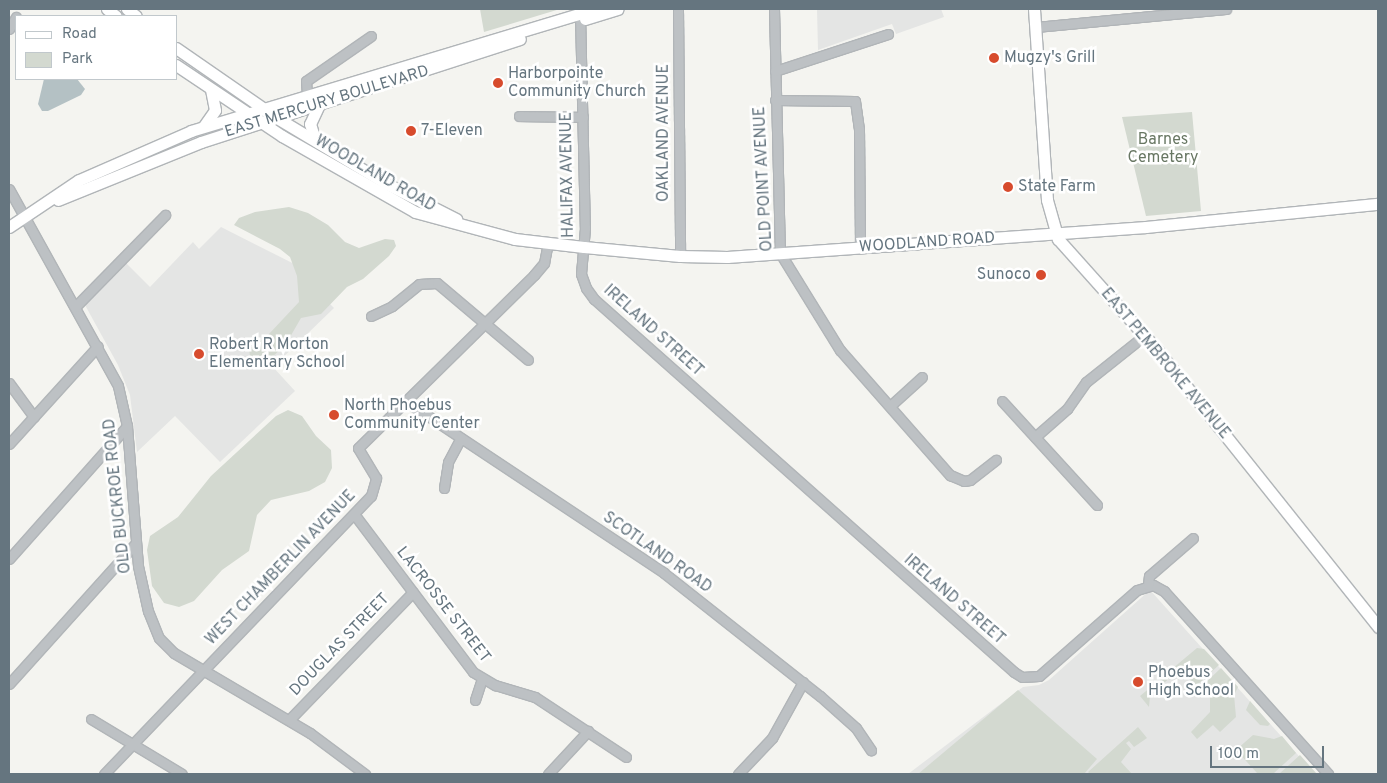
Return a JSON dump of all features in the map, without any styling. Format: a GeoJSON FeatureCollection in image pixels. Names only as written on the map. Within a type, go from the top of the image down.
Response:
{"type":"FeatureCollection","features":[{"type":"Feature","properties":{"kind":"main road","name":"EAST MERCURY BOULEVARD"},"geometry":{"type":"LineString","coordinates":[[40,207],[178,150],[319,105],[580,17],[595,9]]}},
{"type":"Feature","properties":{"kind":"main road","name":"EAST MERCURY BOULEVARD"},"geometry":{"type":"LineString","coordinates":[[9,227],[102,168],[203,127],[306,94],[580,17],[618,9]]}},
{"type":"Feature","properties":{"kind":"main road","name":"EAST PEMBROKE AVENUE"},"geometry":{"type":"LineString","coordinates":[[1034,9],[1047,200],[1055,234],[1074,261],[1144,334],[1378,627]]}},
{"type":"Feature","properties":{"kind":"main road","name":"WOODLAND ROAD"},"geometry":{"type":"LineString","coordinates":[[178,49],[277,118],[315,140],[382,188],[428,217],[548,243],[680,256],[780,253],[1055,234],[1378,204]]}},
{"type":"Feature","properties":{"kind":"main road","name":"WOODLAND ROAD"},"geometry":{"type":"LineString","coordinates":[[178,66],[261,123],[382,188]]}},
{"type":"Feature","properties":{"kind":"main road"},"geometry":{"type":"LineString","coordinates":[[203,127],[215,110],[211,90]]}},
{"type":"Feature","properties":{"kind":"main road"},"geometry":{"type":"LineString","coordinates":[[315,140],[310,124],[319,105]]}},
{"type":"Feature","properties":{"kind":"street","name":"OAKLAND AVENUE"},"geometry":{"type":"LineString","coordinates":[[678,9],[680,256]]}},
{"type":"Feature","properties":{"kind":"street","name":"OLD POINT AVENUE"},"geometry":{"type":"LineString","coordinates":[[774,9],[780,253],[840,350],[956,479],[970,480],[996,460]]}},
{"type":"Feature","properties":{"kind":"street"},"geometry":{"type":"LineString","coordinates":[[1035,27],[1226,9]]}},
{"type":"Feature","properties":{"kind":"street","name":"HALIFAX AVENUE"},"geometry":{"type":"LineString","coordinates":[[580,17],[584,247]]}},
{"type":"Feature","properties":{"kind":"street"},"geometry":{"type":"LineString","coordinates":[[775,71],[888,34]]}},
{"type":"Feature","properties":{"kind":"street"},"geometry":{"type":"LineString","coordinates":[[306,94],[306,80],[371,36]]}},
{"type":"Feature","properties":{"kind":"street"},"geometry":{"type":"LineString","coordinates":[[775,100],[849,99],[858,106],[860,248]]}},
{"type":"Feature","properties":{"kind":"street"},"geometry":{"type":"LineString","coordinates":[[519,116],[582,117]]}},
{"type":"Feature","properties":{"kind":"street","name":"OLD BUCKROE ROAD"},"geometry":{"type":"LineString","coordinates":[[9,189],[98,346],[118,386],[127,426],[135,544],[148,611],[159,638],[168,649],[289,720],[365,774]]}},
{"type":"Feature","properties":{"kind":"street"},"geometry":{"type":"LineString","coordinates":[[75,307],[165,215]]}},
{"type":"Feature","properties":{"kind":"street","name":"WEST CHAMBERLIN AVENUE"},"geometry":{"type":"LineString","coordinates":[[104,774],[371,496],[376,484],[374,472],[358,448],[408,402],[540,268],[548,243]]}},
{"type":"Feature","properties":{"kind":"street","name":"IRELAND STREET"},"geometry":{"type":"LineString","coordinates":[[584,247],[582,279],[594,299],[921,592],[1022,677],[1040,676],[1137,590],[1148,584],[1149,576],[1193,538]]}},
{"type":"Feature","properties":{"kind":"street"},"geometry":{"type":"LineString","coordinates":[[371,316],[392,306],[419,284],[431,282],[443,286],[528,360]]}},
{"type":"Feature","properties":{"kind":"street"},"geometry":{"type":"LineString","coordinates":[[1035,437],[1067,409],[1086,382],[1144,334]]}},
{"type":"Feature","properties":{"kind":"street"},"geometry":{"type":"LineString","coordinates":[[9,444],[98,346]]}},
{"type":"Feature","properties":{"kind":"street"},"geometry":{"type":"LineString","coordinates":[[890,406],[922,377]]}},
{"type":"Feature","properties":{"kind":"street"},"geometry":{"type":"LineString","coordinates":[[9,383],[34,417]]}},
{"type":"Feature","properties":{"kind":"street"},"geometry":{"type":"LineString","coordinates":[[1002,401],[1097,505]]}},
{"type":"Feature","properties":{"kind":"street","name":"SCOTLAND ROAD"},"geometry":{"type":"LineString","coordinates":[[408,402],[664,573],[803,682],[852,724],[872,750]]}},
{"type":"Feature","properties":{"kind":"street"},"geometry":{"type":"LineString","coordinates":[[9,559],[127,426]]}},
{"type":"Feature","properties":{"kind":"street"},"geometry":{"type":"LineString","coordinates":[[444,488],[448,462],[461,438]]}},
{"type":"Feature","properties":{"kind":"street","name":"LACROSSE STREET"},"geometry":{"type":"LineString","coordinates":[[354,514],[466,664],[482,679],[535,697],[626,756]]}},
{"type":"Feature","properties":{"kind":"street"},"geometry":{"type":"LineString","coordinates":[[9,684],[135,544]]}},
{"type":"Feature","properties":{"kind":"street"},"geometry":{"type":"LineString","coordinates":[[1148,584],[1164,591],[1328,774]]}},
{"type":"Feature","properties":{"kind":"street","name":"DOUGLAS STREET"},"geometry":{"type":"LineString","coordinates":[[289,720],[413,592]]}},
{"type":"Feature","properties":{"kind":"street"},"geometry":{"type":"LineString","coordinates":[[475,700],[482,679]]}},
{"type":"Feature","properties":{"kind":"street"},"geometry":{"type":"LineString","coordinates":[[738,774],[772,738],[803,682]]}},
{"type":"Feature","properties":{"kind":"street"},"geometry":{"type":"LineString","coordinates":[[91,719],[182,774]]}},
{"type":"Feature","properties":{"kind":"street"},"geometry":{"type":"LineString","coordinates":[[548,774],[588,731]]}},
{"type":"Feature","properties":{"kind":"shaded area"},"geometry":{"type":"Polygon","coordinates":[[[817,9],[941,9],[944,17],[896,34],[892,24],[818,50],[817,9]]]}},
{"type":"Feature","properties":{"kind":"shaded area"},"geometry":{"type":"Polygon","coordinates":[[[44,80],[78,80],[85,89],[81,95],[48,111],[42,111],[38,104],[44,80]]]}},
{"type":"Feature","properties":{"kind":"shaded area","name":"Robert R Morton Elementary School"},"geometry":{"type":"Polygon","coordinates":[[[221,227],[320,277],[312,286],[334,308],[273,367],[295,391],[220,462],[175,416],[137,452],[130,395],[118,365],[85,305],[126,263],[150,287],[193,242],[199,249],[221,227]]]}},
{"type":"Feature","properties":{"kind":"shaded area","name":"Phoebus High School"},"geometry":{"type":"Polygon","coordinates":[[[1150,590],[1315,774],[908,774],[1023,687],[1039,685],[1049,680],[1150,590]]]}},
{"type":"Feature","properties":{"kind":"green space"},"geometry":{"type":"Polygon","coordinates":[[[480,9],[560,9],[484,32],[480,9]]]}},
{"type":"Feature","properties":{"kind":"green space","name":"Barnes Cemetery"},"geometry":{"type":"Polygon","coordinates":[[[1192,112],[1201,211],[1146,216],[1122,117],[1192,112]]]}},
{"type":"Feature","properties":{"kind":"green space"},"geometry":{"type":"Polygon","coordinates":[[[289,207],[308,213],[328,225],[345,242],[359,248],[385,239],[394,240],[396,246],[389,256],[363,279],[347,287],[321,314],[301,318],[286,344],[268,361],[257,364],[250,356],[249,349],[268,335],[299,302],[297,276],[290,257],[280,249],[234,225],[239,218],[255,212],[289,207]]]}},
{"type":"Feature","properties":{"kind":"green space"},"geometry":{"type":"Polygon","coordinates":[[[288,410],[302,416],[316,436],[331,450],[332,468],[325,482],[309,491],[271,500],[257,515],[249,551],[222,570],[194,601],[179,607],[164,603],[152,586],[147,550],[150,536],[178,517],[211,476],[276,416],[288,410]]]}},
{"type":"Feature","properties":{"kind":"green space"},"geometry":{"type":"Polygon","coordinates":[[[1197,648],[1204,649],[1219,665],[1196,686],[1185,675],[1174,674],[1164,683],[1160,679],[1197,648]]]}},
{"type":"Feature","properties":{"kind":"green space"},"geometry":{"type":"Polygon","coordinates":[[[1221,668],[1238,687],[1234,695],[1236,717],[1220,732],[1213,725],[1197,739],[1191,732],[1210,712],[1210,698],[1201,687],[1221,668]]]}},
{"type":"Feature","properties":{"kind":"green space"},"geometry":{"type":"Polygon","coordinates":[[[1157,682],[1161,686],[1150,696],[1149,707],[1140,696],[1157,682]]]}},
{"type":"Feature","properties":{"kind":"green space"},"geometry":{"type":"Polygon","coordinates":[[[1018,690],[1097,759],[1084,774],[918,774],[1018,690]]]}},
{"type":"Feature","properties":{"kind":"green space"},"geometry":{"type":"Polygon","coordinates":[[[1250,701],[1270,724],[1268,726],[1260,725],[1246,710],[1250,701]]]}},
{"type":"Feature","properties":{"kind":"green space"},"geometry":{"type":"Polygon","coordinates":[[[1138,727],[1147,738],[1134,747],[1129,741],[1126,743],[1131,749],[1121,762],[1132,774],[1090,774],[1088,772],[1138,727]]]}},
{"type":"Feature","properties":{"kind":"green space"},"geometry":{"type":"Polygon","coordinates":[[[1253,735],[1274,739],[1282,736],[1296,753],[1274,773],[1257,773],[1236,750],[1253,735]]]}},
{"type":"Feature","properties":{"kind":"green space"},"geometry":{"type":"Polygon","coordinates":[[[1300,755],[1317,774],[1279,774],[1300,755]]]}},
{"type":"Feature","properties":{"kind":"place","name":"Mugzy's Grill"},"geometry":{"type":"Point","coordinates":[994,58]}},
{"type":"Feature","properties":{"kind":"place","name":"Harborpointe Community Church"},"geometry":{"type":"Point","coordinates":[498,83]}},
{"type":"Feature","properties":{"kind":"place","name":"7-Eleven"},"geometry":{"type":"Point","coordinates":[411,131]}},
{"type":"Feature","properties":{"kind":"place","name":"State Farm"},"geometry":{"type":"Point","coordinates":[1008,187]}},
{"type":"Feature","properties":{"kind":"place","name":"Sunoco"},"geometry":{"type":"Point","coordinates":[1041,275]}},
{"type":"Feature","properties":{"kind":"place","name":"Robert R Morton Elementary School"},"geometry":{"type":"Point","coordinates":[199,354]}},
{"type":"Feature","properties":{"kind":"place","name":"North Phoebus Community Center"},"geometry":{"type":"Point","coordinates":[334,415]}},
{"type":"Feature","properties":{"kind":"place","name":"Phoebus High School"},"geometry":{"type":"Point","coordinates":[1138,682]}}]}
